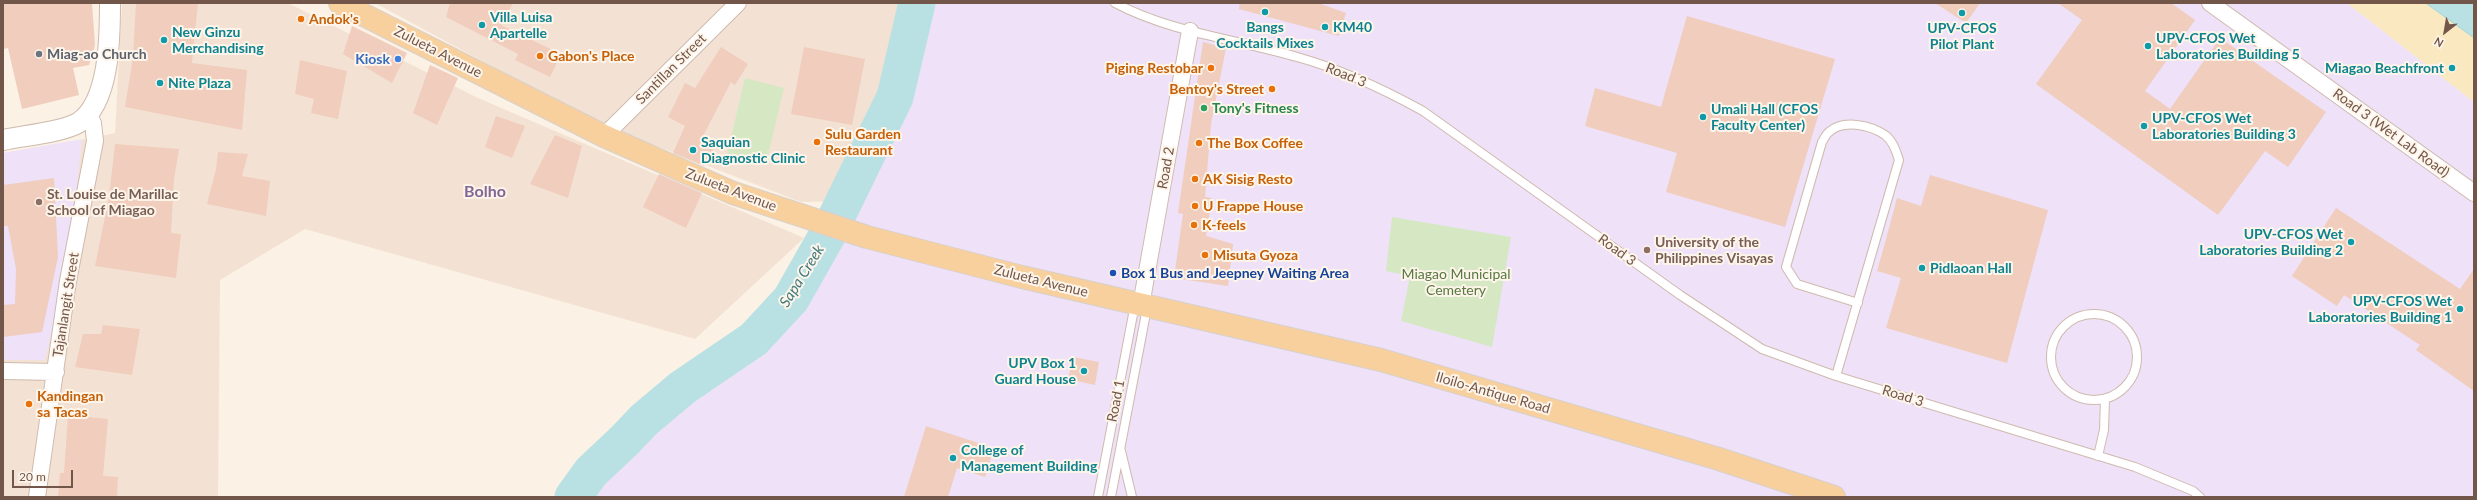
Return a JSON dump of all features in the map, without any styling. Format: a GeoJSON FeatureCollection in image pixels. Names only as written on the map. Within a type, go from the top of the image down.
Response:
{"type":"FeatureCollection","features":[{"type":"Feature","properties":{"kind":"main road","name":"Zulueta Avenue"},"geometry":{"type":"LineString","coordinates":[[340,3],[604,136],[732,193],[867,237],[1141,306]]}},
{"type":"Feature","properties":{"kind":"main road","name":"Iloilo-Antique Road"},"geometry":{"type":"LineString","coordinates":[[1141,306],[1381,360],[1719,458],[1834,497]]}},
{"type":"Feature","properties":{"kind":"street"},"geometry":{"type":"LineString","coordinates":[[3,140],[83,119],[100,91],[110,50],[110,3]]}},
{"type":"Feature","properties":{"kind":"street","name":"Santillan Street"},"geometry":{"type":"LineString","coordinates":[[604,136],[738,3]]}},
{"type":"Feature","properties":{"kind":"street","name":"Road 3 (Wet Lab Road)"},"geometry":{"type":"LineString","coordinates":[[2210,3],[2474,193]]}},
{"type":"Feature","properties":{"kind":"street","name":"Road 2"},"geometry":{"type":"LineString","coordinates":[[1141,306],[1190,32]]}},
{"type":"Feature","properties":{"kind":"street","name":"Tajanlangit Street"},"geometry":{"type":"LineString","coordinates":[[37,497],[68,281],[95,141],[93,123],[83,119]]}},
{"type":"Feature","properties":{"kind":"street"},"geometry":{"type":"LineString","coordinates":[[3,371],[56,372]]}},
{"type":"Feature","properties":{"kind":"lane","name":"Road 3"},"geometry":{"type":"LineString","coordinates":[[1114,3],[1132,12],[1190,32],[1297,57],[1392,94],[1423,110],[1680,295],[1762,349],[1836,376],[2154,474],[2193,491],[2200,497]]}},
{"type":"Feature","properties":{"kind":"lane"},"geometry":{"type":"LineString","coordinates":[[1836,376],[1858,303],[1899,160],[1894,146],[1886,136],[1865,127],[1845,123],[1828,132],[1822,142],[1786,267],[1797,284],[1858,303]]}},
{"type":"Feature","properties":{"kind":"lane","name":"Road 1"},"geometry":{"type":"LineString","coordinates":[[1111,497],[1120,448],[1141,306]]}},
{"type":"Feature","properties":{"kind":"lane","name":"Road 1"},"geometry":{"type":"LineString","coordinates":[[1100,495],[1141,306]]}},
{"type":"Feature","properties":{"kind":"lane"},"geometry":{"type":"LineString","coordinates":[[2091,314],[2105,315],[2117,321],[2128,330],[2134,342],[2137,356],[2135,370],[2129,382],[2119,393],[2105,399],[2091,400],[2076,397],[2064,389],[2055,377],[2051,363],[2051,348],[2056,335],[2066,324],[2078,317],[2091,314]]}},
{"type":"Feature","properties":{"kind":"lane"},"geometry":{"type":"LineString","coordinates":[[2098,456],[2104,430],[2105,399]]}},
{"type":"Feature","properties":{"kind":"lane"},"geometry":{"type":"LineString","coordinates":[[1120,448],[1132,497]]}},
{"type":"Feature","properties":{"kind":"shaded area"},"geometry":{"type":"Polygon","coordinates":[[[122,3],[288,3],[478,98],[804,238],[695,339],[305,229],[220,280],[218,497],[3,497],[3,156],[115,133],[122,3]]]}},
{"type":"Feature","properties":{"kind":"shaded area"},"geometry":{"type":"Polygon","coordinates":[[[375,3],[917,3],[895,97],[845,201],[801,202],[597,123],[375,3]]]}},
{"type":"Feature","properties":{"kind":"shaded area","name":"University of the Philippines Visayas"},"geometry":{"type":"Polygon","coordinates":[[[917,3],[2347,3],[2474,102],[2474,497],[573,497],[591,472],[644,420],[682,388],[754,339],[791,299],[829,232],[895,97],[917,3]]]}},
{"type":"Feature","properties":{"kind":"shaded area","name":"St. Louise de Marillac School of Miagao"},"geometry":{"type":"Polygon","coordinates":[[[82,139],[70,250],[45,360],[3,360],[3,153],[82,139]]]}},
{"type":"Feature","properties":{"kind":"green space"},"geometry":{"type":"Polygon","coordinates":[[[745,78],[784,88],[766,164],[727,154],[745,78]]]}},
{"type":"Feature","properties":{"kind":"green space","name":"Miagao Municipal Cemetery"},"geometry":{"type":"Polygon","coordinates":[[[1392,217],[1511,237],[1492,347],[1401,321],[1410,276],[1386,271],[1392,217]]]}},
{"type":"Feature","properties":{"kind":"sand","name":"Miagao Beachfront"},"geometry":{"type":"Polygon","coordinates":[[[2347,3],[2426,3],[2474,38],[2474,102],[2347,3]]]}},
{"type":"Feature","properties":{"kind":"water"},"geometry":{"type":"Polygon","coordinates":[[[2426,3],[2474,3],[2474,38],[2470,35],[2426,3]]]}},
{"type":"Feature","properties":{"kind":"building","name":"Miag-ao Church"},"geometry":{"type":"Polygon","coordinates":[[[3,3],[92,3],[95,45],[89,65],[73,68],[79,95],[22,109],[8,48],[3,49],[3,3]]]}},
{"type":"Feature","properties":{"kind":"building"},"geometry":{"type":"Polygon","coordinates":[[[136,3],[198,3],[192,63],[247,70],[242,130],[125,107],[133,58],[136,3]]]}},
{"type":"Feature","properties":{"kind":"building"},"geometry":{"type":"Polygon","coordinates":[[[450,3],[513,3],[501,25],[561,54],[550,77],[515,60],[518,54],[446,17],[450,3]]]}},
{"type":"Feature","properties":{"kind":"building","name":"KM40"},"geometry":{"type":"Polygon","coordinates":[[[1240,3],[1318,3],[1346,13],[1339,36],[1239,9],[1240,3]]]}},
{"type":"Feature","properties":{"kind":"building","name":"UPV-CFOS Pilot Plant"},"geometry":{"type":"Polygon","coordinates":[[[1935,3],[1980,3],[1966,23],[1935,3]]]}},
{"type":"Feature","properties":{"kind":"building"},"geometry":{"type":"Polygon","coordinates":[[[2058,3],[2171,3],[2195,20],[2145,91],[2170,109],[2220,38],[2326,112],[2288,167],[2265,151],[2218,215],[2036,84],[2082,20],[2058,3]]]}},
{"type":"Feature","properties":{"kind":"building","name":"Umali Hall (CFOS Faculty Center)"},"geometry":{"type":"Polygon","coordinates":[[[1687,16],[1835,59],[1785,227],[1666,192],[1677,153],[1585,126],[1595,88],[1661,107],[1687,16]]]}},
{"type":"Feature","properties":{"kind":"building"},"geometry":{"type":"Polygon","coordinates":[[[352,26],[407,53],[392,83],[343,54],[352,26]]]}},
{"type":"Feature","properties":{"kind":"building"},"geometry":{"type":"Polygon","coordinates":[[[1203,42],[1226,48],[1211,124],[1205,197],[1212,198],[1206,236],[1233,244],[1228,286],[1174,278],[1183,214],[1178,213],[1203,42]]]}},
{"type":"Feature","properties":{"kind":"building"},"geometry":{"type":"Polygon","coordinates":[[[721,47],[748,64],[735,85],[731,82],[703,136],[716,143],[704,166],[673,153],[685,126],[668,117],[685,83],[695,88],[721,47]]]}},
{"type":"Feature","properties":{"kind":"building"},"geometry":{"type":"Polygon","coordinates":[[[804,47],[865,59],[852,125],[791,114],[804,47]]]}},
{"type":"Feature","properties":{"kind":"building"},"geometry":{"type":"Polygon","coordinates":[[[300,60],[347,71],[338,119],[311,113],[314,99],[295,94],[300,60]]]}},
{"type":"Feature","properties":{"kind":"building"},"geometry":{"type":"Polygon","coordinates":[[[430,65],[458,78],[437,125],[413,113],[430,65]]]}},
{"type":"Feature","properties":{"kind":"building"},"geometry":{"type":"Polygon","coordinates":[[[496,116],[525,126],[512,158],[485,147],[496,116]]]}},
{"type":"Feature","properties":{"kind":"building"},"geometry":{"type":"Polygon","coordinates":[[[555,135],[582,146],[568,198],[530,184],[555,135]]]}},
{"type":"Feature","properties":{"kind":"building"},"geometry":{"type":"Polygon","coordinates":[[[115,144],[179,149],[174,179],[171,233],[181,234],[176,278],[95,266],[109,197],[115,144]]]}},
{"type":"Feature","properties":{"kind":"building"},"geometry":{"type":"Polygon","coordinates":[[[218,152],[248,154],[242,176],[270,181],[266,216],[207,204],[216,169],[218,152]]]}},
{"type":"Feature","properties":{"kind":"building"},"geometry":{"type":"Polygon","coordinates":[[[659,174],[702,193],[686,228],[643,207],[659,174]]]}},
{"type":"Feature","properties":{"kind":"building","name":"Pidlaoan Hall"},"geometry":{"type":"Polygon","coordinates":[[[1930,175],[2048,210],[2007,363],[1886,328],[1901,278],[1877,271],[1897,198],[1921,206],[1930,175]]]}},
{"type":"Feature","properties":{"kind":"building"},"geometry":{"type":"Polygon","coordinates":[[[54,178],[58,257],[42,332],[3,337],[3,305],[15,304],[16,269],[8,226],[3,226],[3,185],[54,178]]]}},
{"type":"Feature","properties":{"kind":"building","name":"UPV-CFOS Wet Laboratories Building 2"},"geometry":{"type":"Polygon","coordinates":[[[2336,208],[2460,289],[2474,269],[2474,391],[2416,350],[2420,345],[2344,295],[2337,306],[2292,276],[2336,208]]]}},
{"type":"Feature","properties":{"kind":"building"},"geometry":{"type":"Polygon","coordinates":[[[103,325],[140,329],[132,375],[75,367],[83,334],[101,334],[103,325]]]}},
{"type":"Feature","properties":{"kind":"building","name":"UPV Box 1 Guard House"},"geometry":{"type":"Polygon","coordinates":[[[1073,357],[1099,362],[1095,385],[1068,379],[1073,357]]]}},
{"type":"Feature","properties":{"kind":"building"},"geometry":{"type":"Polygon","coordinates":[[[68,415],[108,419],[103,476],[118,477],[117,497],[58,497],[60,473],[64,473],[68,415]]]}},
{"type":"Feature","properties":{"kind":"building","name":"College of Management Building"},"geometry":{"type":"Polygon","coordinates":[[[926,426],[994,448],[985,477],[957,468],[948,497],[904,497],[926,426]]]}},
{"type":"Feature","properties":{"kind":"waterway","name":"Sapa Creek"},"geometry":{"type":"LineString","coordinates":[[573,497],[591,472],[644,420],[682,388],[754,339],[791,299],[829,232],[895,97],[917,3]]}},
{"type":"Feature","properties":{"kind":"place","name":"Bangs Cocktails Mixes"},"geometry":{"type":"Point","coordinates":[1265,12]}},
{"type":"Feature","properties":{"kind":"place","name":"UPV-CFOS Pilot Plant"},"geometry":{"type":"Point","coordinates":[1962,13]}},
{"type":"Feature","properties":{"kind":"place","name":"Andok's"},"geometry":{"type":"Point","coordinates":[301,19]}},
{"type":"Feature","properties":{"kind":"place","name":"Villa Luisa Apartelle"},"geometry":{"type":"Point","coordinates":[482,25]}},
{"type":"Feature","properties":{"kind":"place","name":"KM40"},"geometry":{"type":"Point","coordinates":[1325,27]}},
{"type":"Feature","properties":{"kind":"place","name":"New Ginzu Merchandising"},"geometry":{"type":"Point","coordinates":[164,40]}},
{"type":"Feature","properties":{"kind":"place","name":"UPV-CFOS Wet Laboratories Building 5"},"geometry":{"type":"Point","coordinates":[2148,46]}},
{"type":"Feature","properties":{"kind":"place","name":"Miag-ao Church"},"geometry":{"type":"Point","coordinates":[39,54]}},
{"type":"Feature","properties":{"kind":"place","name":"Gabon's Place"},"geometry":{"type":"Point","coordinates":[540,56]}},
{"type":"Feature","properties":{"kind":"place","name":"Kiosk"},"geometry":{"type":"Point","coordinates":[398,59]}},
{"type":"Feature","properties":{"kind":"place","name":"Piging Restobar"},"geometry":{"type":"Point","coordinates":[1211,68]}},
{"type":"Feature","properties":{"kind":"place","name":"Miagao Beachfront"},"geometry":{"type":"Point","coordinates":[2452,68]}},
{"type":"Feature","properties":{"kind":"place","name":"Nite Plaza"},"geometry":{"type":"Point","coordinates":[160,83]}},
{"type":"Feature","properties":{"kind":"place","name":"Bentoy's Street"},"geometry":{"type":"Point","coordinates":[1272,89]}},
{"type":"Feature","properties":{"kind":"place","name":"Tony's Fitness"},"geometry":{"type":"Point","coordinates":[1204,108]}},
{"type":"Feature","properties":{"kind":"place","name":"Umali Hall (CFOS Faculty Center)"},"geometry":{"type":"Point","coordinates":[1703,117]}},
{"type":"Feature","properties":{"kind":"place","name":"UPV-CFOS Wet Laboratories Building 3"},"geometry":{"type":"Point","coordinates":[2144,126]}},
{"type":"Feature","properties":{"kind":"place","name":"Sulu Garden Restaurant"},"geometry":{"type":"Point","coordinates":[817,142]}},
{"type":"Feature","properties":{"kind":"place","name":"The Box Coffee"},"geometry":{"type":"Point","coordinates":[1199,143]}},
{"type":"Feature","properties":{"kind":"place","name":"Saquian Diagnostic Clinic"},"geometry":{"type":"Point","coordinates":[693,150]}},
{"type":"Feature","properties":{"kind":"place","name":"AK Sisig Resto"},"geometry":{"type":"Point","coordinates":[1195,179]}},
{"type":"Feature","properties":{"kind":"place","name":"St. Louise de Marillac School of Miagao"},"geometry":{"type":"Point","coordinates":[39,202]}},
{"type":"Feature","properties":{"kind":"place","name":"U Frappe House"},"geometry":{"type":"Point","coordinates":[1195,206]}},
{"type":"Feature","properties":{"kind":"place","name":"K-feels"},"geometry":{"type":"Point","coordinates":[1194,225]}},
{"type":"Feature","properties":{"kind":"place","name":"UPV-CFOS Wet Laboratories Building 2"},"geometry":{"type":"Point","coordinates":[2351,242]}},
{"type":"Feature","properties":{"kind":"place","name":"University of the Philippines Visayas"},"geometry":{"type":"Point","coordinates":[1647,250]}},
{"type":"Feature","properties":{"kind":"place","name":"Misuta Gyoza"},"geometry":{"type":"Point","coordinates":[1205,255]}},
{"type":"Feature","properties":{"kind":"place","name":"Pidlaoan Hall"},"geometry":{"type":"Point","coordinates":[1922,268]}},
{"type":"Feature","properties":{"kind":"place","name":"Box 1 Bus and Jeepney Waiting Area"},"geometry":{"type":"Point","coordinates":[1113,273]}},
{"type":"Feature","properties":{"kind":"place","name":"UPV-CFOS Wet Laboratories Building 1"},"geometry":{"type":"Point","coordinates":[2460,309]}},
{"type":"Feature","properties":{"kind":"place","name":"UPV Box 1 Guard House"},"geometry":{"type":"Point","coordinates":[1084,371]}},
{"type":"Feature","properties":{"kind":"place","name":"Kandingan sa Tacas"},"geometry":{"type":"Point","coordinates":[29,404]}},
{"type":"Feature","properties":{"kind":"place","name":"College of Management Building"},"geometry":{"type":"Point","coordinates":[953,458]}},
{"type":"Feature","properties":{"kind":"district","name":"Bolho"},"geometry":{"type":"Point","coordinates":[485,192]}}]}
